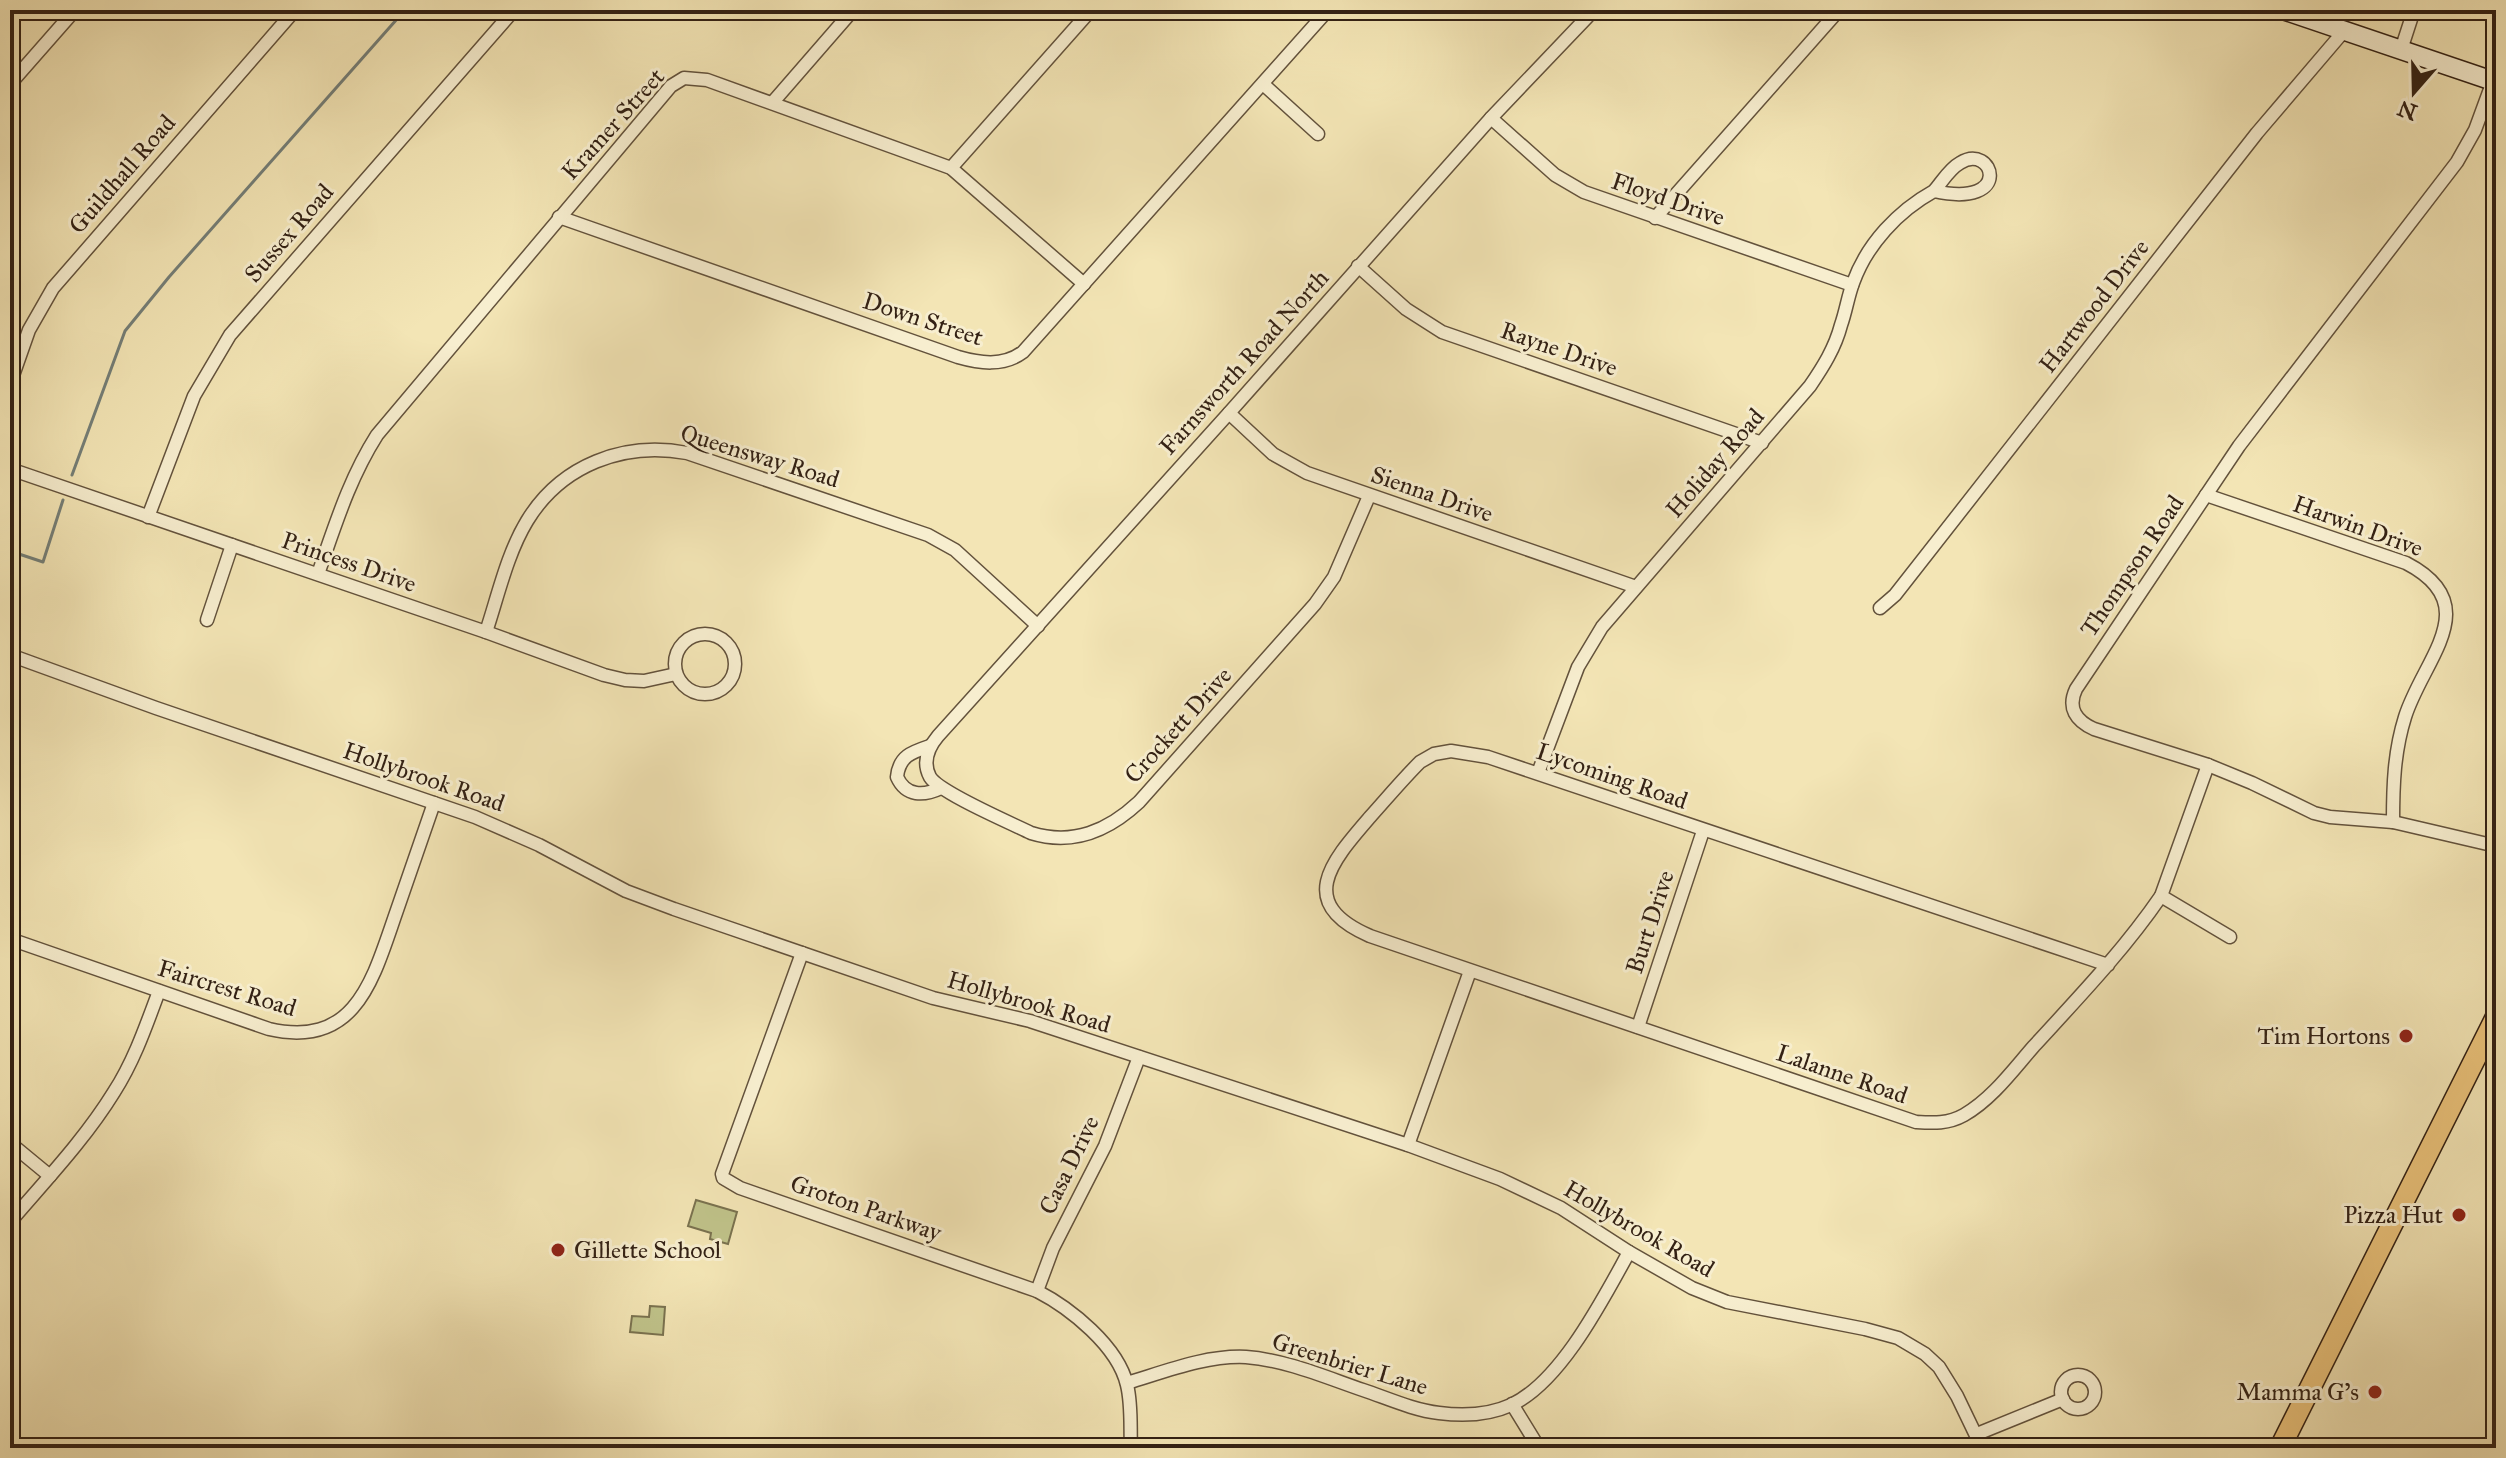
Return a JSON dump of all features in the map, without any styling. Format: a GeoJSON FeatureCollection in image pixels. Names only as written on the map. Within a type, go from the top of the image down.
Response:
{"type":"FeatureCollection","features":[{"type":"Feature","properties":{"kind":"main road"},"geometry":{"type":"LineString","coordinates":[[2283,10],[2494,81]]}},
{"type":"Feature","properties":{"kind":"main road"},"geometry":{"type":"LineString","coordinates":[[2280,1448],[2496,1017]]}},
{"type":"Feature","properties":{"kind":"street"},"geometry":{"type":"LineString","coordinates":[[10,84],[75,10]]}},
{"type":"Feature","properties":{"kind":"street","name":"Guildhall Road"},"geometry":{"type":"LineString","coordinates":[[10,384],[29,330],[53,288],[295,10]]}},
{"type":"Feature","properties":{"kind":"street","name":"Sussex Road"},"geometry":{"type":"LineString","coordinates":[[148,517],[194,396],[230,335],[514,10]]}},
{"type":"Feature","properties":{"kind":"street"},"geometry":{"type":"LineString","coordinates":[[773,102],[853,10]]}},
{"type":"Feature","properties":{"kind":"street"},"geometry":{"type":"LineString","coordinates":[[951,168],[1091,10]]}},
{"type":"Feature","properties":{"kind":"street","name":"Down Street"},"geometry":{"type":"LineString","coordinates":[[559,217],[958,357],[982,362],[1002,361],[1017,356],[1084,284],[1328,10]]}},
{"type":"Feature","properties":{"kind":"street","name":"Farnsworth Road North"},"geometry":{"type":"LineString","coordinates":[[930,746],[1491,118],[1594,10]]}},
{"type":"Feature","properties":{"kind":"street"},"geometry":{"type":"LineString","coordinates":[[1655,218],[1839,10]]}},
{"type":"Feature","properties":{"kind":"street"},"geometry":{"type":"LineString","coordinates":[[2401,50],[2414,10]]}},
{"type":"Feature","properties":{"kind":"street","name":"Hartwood Drive"},"geometry":{"type":"LineString","coordinates":[[1880,608],[1895,595],[2257,133],[2344,31]]}},
{"type":"Feature","properties":{"kind":"street","name":"Kramer Street"},"geometry":{"type":"LineString","coordinates":[[318,574],[344,499],[377,435],[676,81],[684,78],[707,80],[951,168],[1084,284]]}},
{"type":"Feature","properties":{"kind":"street","name":"Thompson Road"},"geometry":{"type":"LineString","coordinates":[[2494,81],[2475,130],[2457,162],[2239,446],[2076,689],[2072,706],[2077,719],[2094,729],[2208,765],[2314,813],[2393,822],[2496,846]]}},
{"type":"Feature","properties":{"kind":"street"},"geometry":{"type":"LineString","coordinates":[[1263,84],[1318,134]]}},
{"type":"Feature","properties":{"kind":"street","name":"Floyd Drive"},"geometry":{"type":"LineString","coordinates":[[1491,118],[1564,181],[1596,197],[1852,285]]}},
{"type":"Feature","properties":{"kind":"street","name":"Holiday Road"},"geometry":{"type":"LineString","coordinates":[[1538,773],[1588,647],[1610,617],[1810,386],[1841,327],[1852,285],[1869,252],[1891,223],[1934,191]]}},
{"type":"Feature","properties":{"kind":"street","name":"Rayne Drive"},"geometry":{"type":"LineString","coordinates":[[1358,266],[1406,309],[1442,332],[1762,443]]}},
{"type":"Feature","properties":{"kind":"street","name":"Sienna Drive"},"geometry":{"type":"LineString","coordinates":[[1229,413],[1283,461],[1307,473],[1636,587]]}},
{"type":"Feature","properties":{"kind":"street","name":"Queensway Road"},"geometry":{"type":"LineString","coordinates":[[486,632],[520,535],[552,489],[598,460],[652,448],[687,453],[928,535],[955,550],[1038,626]]}},
{"type":"Feature","properties":{"kind":"street","name":"Princess Drive"},"geometry":{"type":"LineString","coordinates":[[10,469],[614,678],[644,681],[676,674]]}},
{"type":"Feature","properties":{"kind":"street","name":"Harwin Drive"},"geometry":{"type":"LineString","coordinates":[[2206,495],[2406,563],[2436,583],[2447,610],[2446,625],[2405,715],[2397,746],[2393,822]]}},
{"type":"Feature","properties":{"kind":"street","name":"Crockett Drive"},"geometry":{"type":"LineString","coordinates":[[930,746],[907,755],[899,767],[897,777],[905,789],[917,794],[941,788],[1045,837],[1074,838],[1091,834],[1124,816],[1315,604],[1334,577],[1369,496]]}},
{"type":"Feature","properties":{"kind":"street"},"geometry":{"type":"LineString","coordinates":[[207,620],[232,545]]}},
{"type":"Feature","properties":{"kind":"street"},"geometry":{"type":"LineString","coordinates":[[698,634],[718,636],[727,642],[736,660],[732,679],[717,693],[707,695],[688,690],[676,674],[676,654],[681,645],[698,634]]}},
{"type":"Feature","properties":{"kind":"street","name":"Hollybrook Road"},"geometry":{"type":"LineString","coordinates":[[10,655],[510,831],[645,899],[933,998],[1030,1021],[1408,1145],[1500,1179],[1571,1214],[1692,1288],[1727,1302],[1865,1329],[1911,1344],[1939,1367],[1982,1448]]}},
{"type":"Feature","properties":{"kind":"street"},"geometry":{"type":"LineString","coordinates":[[930,746],[927,770],[941,788]]}},
{"type":"Feature","properties":{"kind":"street","name":"Lycoming Road"},"geometry":{"type":"LineString","coordinates":[[1470,971],[1352,928],[1340,920],[1331,908],[1326,892],[1327,877],[1340,852],[1409,773],[1434,754],[1451,751],[1470,753],[1538,773],[2108,965]]}},
{"type":"Feature","properties":{"kind":"street","name":"Lalanne Road"},"geometry":{"type":"LineString","coordinates":[[1470,971],[1916,1122],[1946,1122],[1960,1117],[1987,1098],[2108,965],[2161,896],[2208,765]]}},
{"type":"Feature","properties":{"kind":"street","name":"Faircrest Road"},"geometry":{"type":"LineString","coordinates":[[10,939],[283,1032],[319,1030],[341,1020],[357,1005],[371,982],[434,803]]}},
{"type":"Feature","properties":{"kind":"street","name":"Burt Drive"},"geometry":{"type":"LineString","coordinates":[[1638,1027],[1703,831]]}},
{"type":"Feature","properties":{"kind":"street"},"geometry":{"type":"LineString","coordinates":[[2161,896],[2230,937]]}},
{"type":"Feature","properties":{"kind":"street","name":"Groton Parkway"},"geometry":{"type":"LineString","coordinates":[[802,953],[723,1178],[740,1188],[1037,1291],[1055,1301],[1092,1331],[1111,1353],[1127,1383],[1131,1448]]}},
{"type":"Feature","properties":{"kind":"street"},"geometry":{"type":"LineString","coordinates":[[1408,1145],[1470,971]]}},
{"type":"Feature","properties":{"kind":"street"},"geometry":{"type":"LineString","coordinates":[[10,1222],[115,1092],[134,1057],[159,991]]}},
{"type":"Feature","properties":{"kind":"street","name":"Casa Drive"},"geometry":{"type":"LineString","coordinates":[[1037,1291],[1064,1224],[1105,1146],[1139,1057]]}},
{"type":"Feature","properties":{"kind":"street"},"geometry":{"type":"LineString","coordinates":[[10,1143],[50,1176]]}},
{"type":"Feature","properties":{"kind":"street","name":"Greenbrier Lane"},"geometry":{"type":"LineString","coordinates":[[1127,1383],[1220,1358],[1245,1357],[1300,1368],[1437,1413],[1489,1412],[1512,1404],[1534,1389],[1557,1366],[1595,1313],[1629,1252]]}},
{"type":"Feature","properties":{"kind":"street"},"geometry":{"type":"LineString","coordinates":[[1977,1434],[2063,1399]]}},
{"type":"Feature","properties":{"kind":"street"},"geometry":{"type":"LineString","coordinates":[[1512,1404],[1539,1448]]}},
{"type":"Feature","properties":{"kind":"green space"},"geometry":{"type":"Polygon","coordinates":[[[696,1200],[737,1212],[728,1244],[710,1239],[711,1233],[688,1226],[696,1200]]]}},
{"type":"Feature","properties":{"kind":"green space"},"geometry":{"type":"Polygon","coordinates":[[[650,1306],[665,1307],[663,1335],[630,1332],[632,1316],[649,1317],[650,1306]]]}},
{"type":"Feature","properties":{"kind":"waterway"},"geometry":{"type":"LineString","coordinates":[[72,475],[125,331],[405,10]]}},
{"type":"Feature","properties":{"kind":"waterway"},"geometry":{"type":"LineString","coordinates":[[10,551],[43,562],[63,500]]}},
{"type":"Feature","properties":{"kind":"place","name":"Tim Hortons"},"geometry":{"type":"Point","coordinates":[2406,1036]}},
{"type":"Feature","properties":{"kind":"place","name":"Pizza Hut"},"geometry":{"type":"Point","coordinates":[2459,1215]}},
{"type":"Feature","properties":{"kind":"place","name":"Gillette School"},"geometry":{"type":"Point","coordinates":[558,1250]}},
{"type":"Feature","properties":{"kind":"place","name":"Mamma G's"},"geometry":{"type":"Point","coordinates":[2375,1392]}}]}
